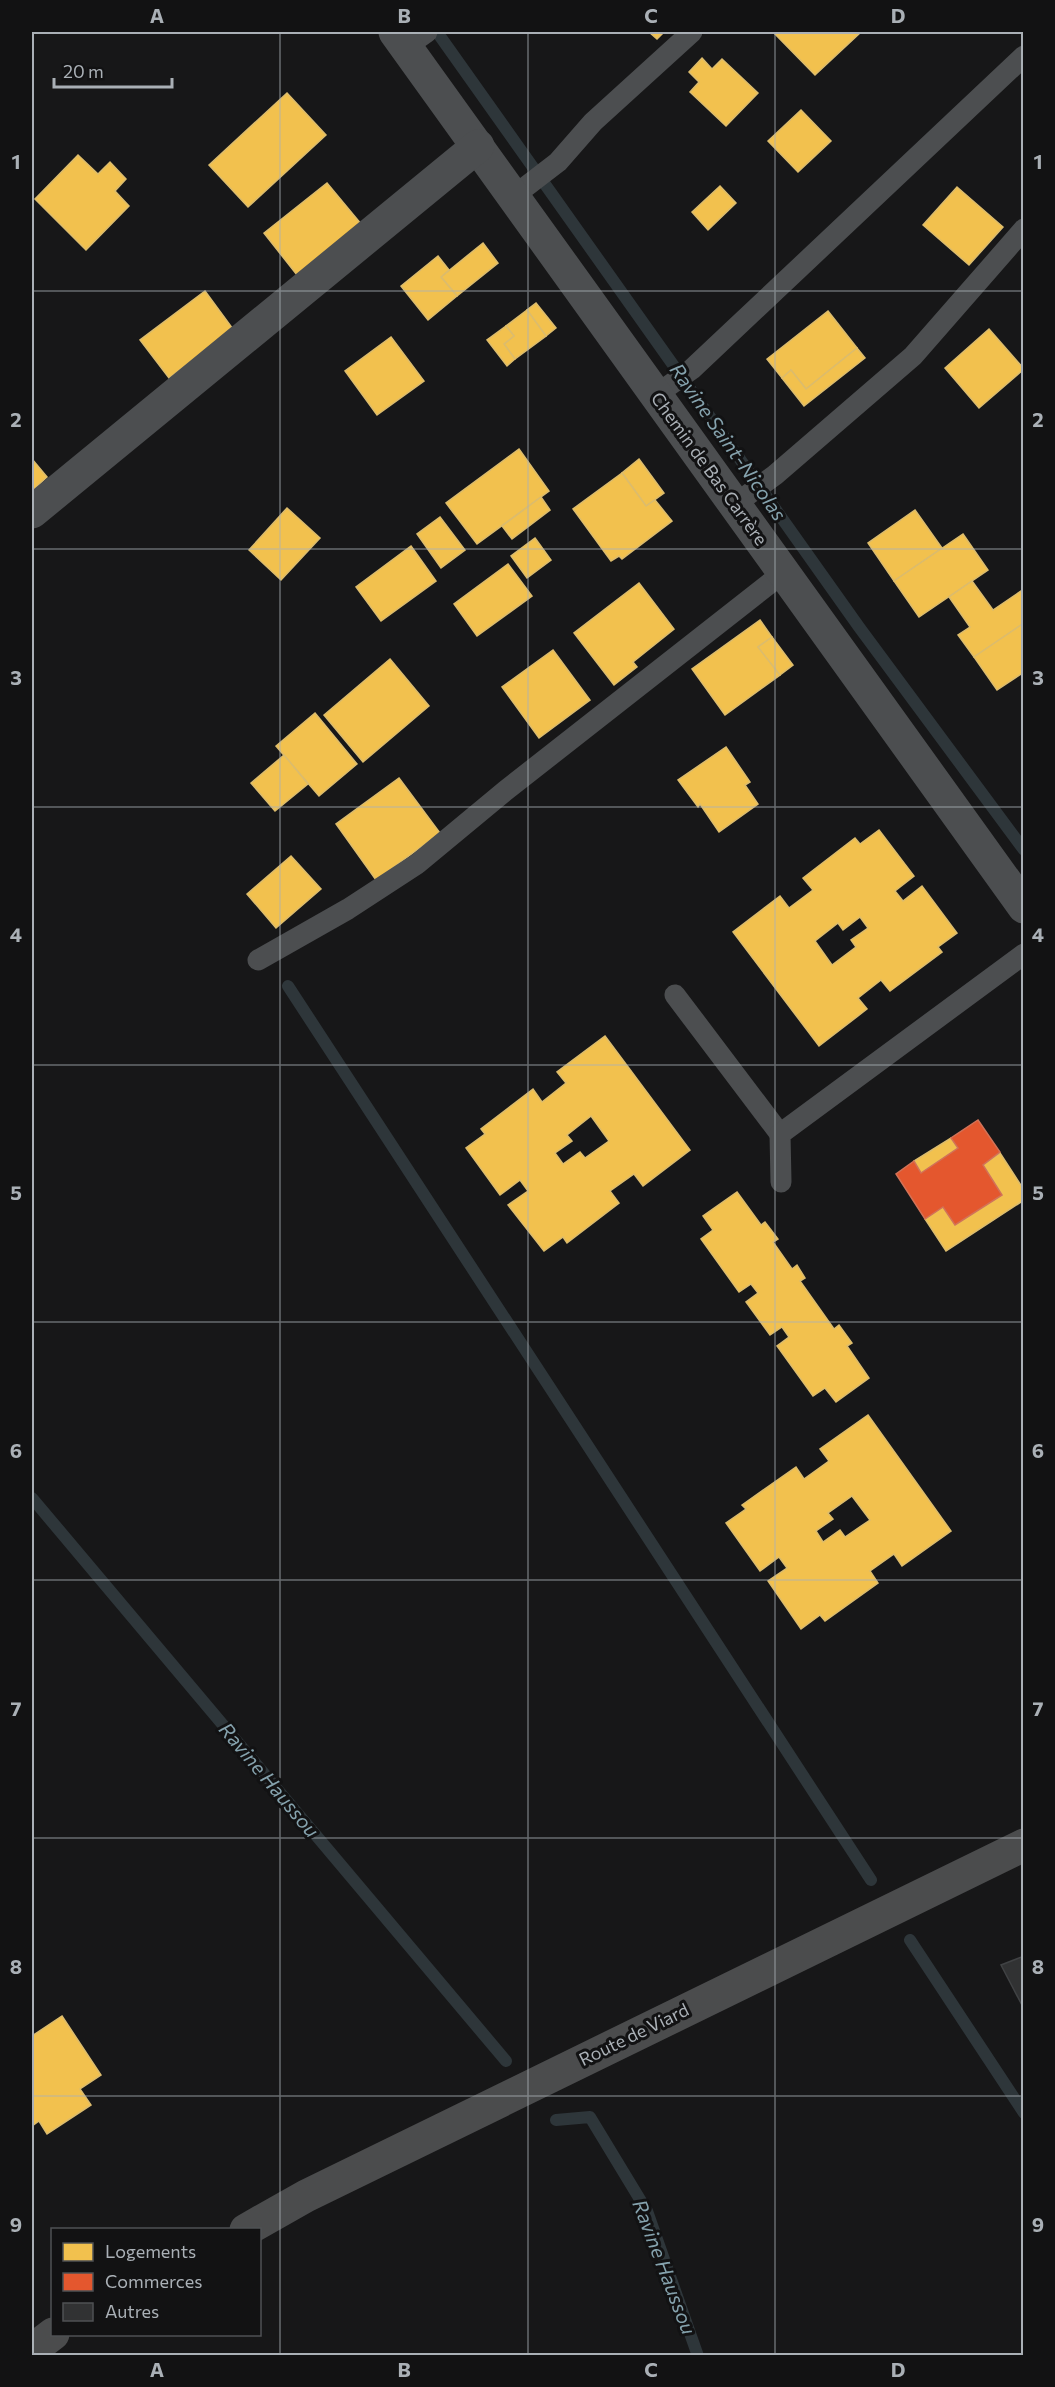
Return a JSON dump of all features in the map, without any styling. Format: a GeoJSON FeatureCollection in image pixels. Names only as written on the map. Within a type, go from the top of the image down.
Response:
{"type":"FeatureCollection","features":[{"type":"Feature","properties":{"kind":"main road","name":"Route de Viard"},"geometry":{"type":"LineString","coordinates":[[248,2228],[306,2196],[1023,1845]]}},
{"type":"Feature","properties":{"kind":"street","name":"Chemin de Bas Carrère"},"geometry":{"type":"LineString","coordinates":[[413,36],[478,146],[523,188],[741,500],[783,573],[1023,907]]}},
{"type":"Feature","properties":{"kind":"street"},"geometry":{"type":"LineString","coordinates":[[32,512],[478,146]]}},
{"type":"Feature","properties":{"kind":"lane"},"geometry":{"type":"LineString","coordinates":[[523,188],[558,162],[593,122],[692,32]]}},
{"type":"Feature","properties":{"kind":"lane"},"geometry":{"type":"LineString","coordinates":[[663,390],[692,369],[1023,56]]}},
{"type":"Feature","properties":{"kind":"lane"},"geometry":{"type":"LineString","coordinates":[[741,500],[775,475],[913,356],[1023,229]]}},
{"type":"Feature","properties":{"kind":"lane"},"geometry":{"type":"LineString","coordinates":[[258,960],[348,909],[417,864],[505,791],[783,573]]}},
{"type":"Feature","properties":{"kind":"lane"},"geometry":{"type":"LineString","coordinates":[[780,1134],[1023,954]]}},
{"type":"Feature","properties":{"kind":"lane"},"geometry":{"type":"LineString","coordinates":[[675,995],[780,1134],[781,1182]]}},
{"type":"Feature","properties":{"kind":"building: Logements"},"geometry":{"type":"Polygon","coordinates":[[[649,32],[664,32],[657,39],[649,32]]]}},
{"type":"Feature","properties":{"kind":"building: Logements"},"geometry":{"type":"Polygon","coordinates":[[[773,32],[861,32],[815,75],[773,32]]]}},
{"type":"Feature","properties":{"kind":"building: Logements"},"geometry":{"type":"Polygon","coordinates":[[[702,58],[712,69],[722,59],[758,93],[726,126],[690,92],[699,82],[689,72],[702,58]]]}},
{"type":"Feature","properties":{"kind":"building: Logements"},"geometry":{"type":"Polygon","coordinates":[[[287,93],[326,135],[248,207],[209,165],[287,93]]]}},
{"type":"Feature","properties":{"kind":"building: Logements"},"geometry":{"type":"Polygon","coordinates":[[[801,110],[831,141],[798,172],[768,141],[801,110]]]}},
{"type":"Feature","properties":{"kind":"building: Logements"},"geometry":{"type":"Polygon","coordinates":[[[78,155],[98,174],[110,162],[126,179],[115,191],[129,206],[86,250],[35,199],[78,155]]]}},
{"type":"Feature","properties":{"kind":"building: Logements"},"geometry":{"type":"Polygon","coordinates":[[[327,183],[361,224],[297,275],[264,233],[327,183]]]}},
{"type":"Feature","properties":{"kind":"building: Logements"},"geometry":{"type":"Polygon","coordinates":[[[720,186],[736,203],[708,230],[692,212],[720,186]]]}},
{"type":"Feature","properties":{"kind":"building: Logements"},"geometry":{"type":"Polygon","coordinates":[[[957,187],[1003,227],[969,265],[923,225],[957,187]]]}},
{"type":"Feature","properties":{"kind":"building: Logements"},"geometry":{"type":"Polygon","coordinates":[[[483,243],[498,263],[457,296],[441,277],[483,243]]]}},
{"type":"Feature","properties":{"kind":"building: Logements"},"geometry":{"type":"Polygon","coordinates":[[[438,256],[449,270],[441,277],[457,296],[428,320],[401,286],[438,256]]]}},
{"type":"Feature","properties":{"kind":"building: Logements"},"geometry":{"type":"Polygon","coordinates":[[[205,291],[233,329],[169,378],[140,340],[205,291]]]}},
{"type":"Feature","properties":{"kind":"building: Logements"},"geometry":{"type":"Polygon","coordinates":[[[536,303],[556,328],[546,336],[527,310],[536,303]]]}},
{"type":"Feature","properties":{"kind":"building: Logements"},"geometry":{"type":"Polygon","coordinates":[[[527,310],[546,336],[515,359],[504,344],[514,336],[506,326],[527,310]]]}},
{"type":"Feature","properties":{"kind":"building: Logements"},"geometry":{"type":"Polygon","coordinates":[[[828,311],[857,348],[806,389],[791,370],[782,378],[767,359],[828,311]]]}},
{"type":"Feature","properties":{"kind":"building: Logements"},"geometry":{"type":"Polygon","coordinates":[[[506,326],[514,336],[504,344],[515,359],[507,366],[487,340],[506,326]]]}},
{"type":"Feature","properties":{"kind":"building: Logements"},"geometry":{"type":"Polygon","coordinates":[[[989,329],[1024,369],[979,408],[945,368],[989,329]]]}},
{"type":"Feature","properties":{"kind":"building: Logements"},"geometry":{"type":"Polygon","coordinates":[[[391,337],[424,381],[377,415],[345,371],[391,337]]]}},
{"type":"Feature","properties":{"kind":"building: Logements"},"geometry":{"type":"Polygon","coordinates":[[[857,348],[865,358],[804,406],[782,378],[791,370],[806,389],[857,348]]]}},
{"type":"Feature","properties":{"kind":"building: Logements"},"geometry":{"type":"Polygon","coordinates":[[[519,449],[549,491],[477,544],[446,503],[519,449]]]}},
{"type":"Feature","properties":{"kind":"building: Logements"},"geometry":{"type":"Polygon","coordinates":[[[32,459],[47,477],[32,491],[32,459]]]}},
{"type":"Feature","properties":{"kind":"building: Logements"},"geometry":{"type":"Polygon","coordinates":[[[639,459],[664,493],[646,506],[622,473],[639,459]]]}},
{"type":"Feature","properties":{"kind":"building: Logements"},"geometry":{"type":"Polygon","coordinates":[[[622,473],[646,506],[655,500],[672,521],[622,559],[619,556],[611,561],[573,509],[622,473]]]}},
{"type":"Feature","properties":{"kind":"building: Logements"},"geometry":{"type":"Polygon","coordinates":[[[541,497],[550,510],[512,539],[502,526],[541,497]]]}},
{"type":"Feature","properties":{"kind":"building: Logements"},"geometry":{"type":"Polygon","coordinates":[[[287,508],[320,538],[281,580],[249,550],[287,508]]]}},
{"type":"Feature","properties":{"kind":"building: Logements"},"geometry":{"type":"Polygon","coordinates":[[[915,510],[942,548],[894,581],[868,543],[915,510]]]}},
{"type":"Feature","properties":{"kind":"building: Logements"},"geometry":{"type":"Polygon","coordinates":[[[440,517],[465,550],[441,568],[417,534],[440,517]]]}},
{"type":"Feature","properties":{"kind":"building: Logements"},"geometry":{"type":"Polygon","coordinates":[[[963,534],[988,570],[919,617],[894,581],[963,534]]]}},
{"type":"Feature","properties":{"kind":"building: Logements"},"geometry":{"type":"Polygon","coordinates":[[[535,538],[551,560],[527,578],[511,556],[535,538]]]}},
{"type":"Feature","properties":{"kind":"building: Logements"},"geometry":{"type":"Polygon","coordinates":[[[411,546],[436,581],[381,621],[356,587],[411,546]]]}},
{"type":"Feature","properties":{"kind":"building: Logements"},"geometry":{"type":"Polygon","coordinates":[[[508,564],[532,596],[477,636],[454,604],[508,564]]]}},
{"type":"Feature","properties":{"kind":"building: Logements"},"geometry":{"type":"Polygon","coordinates":[[[972,581],[993,610],[1024,589],[1024,623],[974,657],[958,635],[970,627],[949,597],[972,581]]]}},
{"type":"Feature","properties":{"kind":"building: Logements"},"geometry":{"type":"Polygon","coordinates":[[[639,583],[674,629],[633,662],[637,667],[614,685],[574,633],[639,583]]]}},
{"type":"Feature","properties":{"kind":"building: Logements"},"geometry":{"type":"Polygon","coordinates":[[[760,620],[772,637],[758,647],[780,675],[725,715],[692,669],[760,620]]]}},
{"type":"Feature","properties":{"kind":"building: Logements"},"geometry":{"type":"Polygon","coordinates":[[[1024,623],[1024,672],[997,690],[974,657],[1024,623]]]}},
{"type":"Feature","properties":{"kind":"building: Logements"},"geometry":{"type":"Polygon","coordinates":[[[772,637],[793,665],[780,675],[758,647],[772,637]]]}},
{"type":"Feature","properties":{"kind":"building: Logements"},"geometry":{"type":"Polygon","coordinates":[[[553,650],[590,700],[539,738],[502,687],[553,650]]]}},
{"type":"Feature","properties":{"kind":"building: Logements"},"geometry":{"type":"Polygon","coordinates":[[[390,659],[429,706],[363,762],[324,715],[390,659]]]}},
{"type":"Feature","properties":{"kind":"building: Logements"},"geometry":{"type":"Polygon","coordinates":[[[315,713],[357,764],[319,796],[276,746],[315,713]]]}},
{"type":"Feature","properties":{"kind":"building: Logements"},"geometry":{"type":"Polygon","coordinates":[[[726,747],[750,782],[745,785],[758,804],[719,832],[700,804],[698,807],[678,780],[726,747]]]}},
{"type":"Feature","properties":{"kind":"building: Logements"},"geometry":{"type":"Polygon","coordinates":[[[284,755],[308,784],[275,811],[251,783],[284,755]]]}},
{"type":"Feature","properties":{"kind":"building: Logements"},"geometry":{"type":"Polygon","coordinates":[[[399,778],[440,833],[376,880],[336,824],[399,778]]]}},
{"type":"Feature","properties":{"kind":"building: Logements"},"geometry":{"type":"Polygon","coordinates":[[[879,830],[914,876],[895,891],[903,901],[922,886],[957,933],[938,947],[942,952],[890,991],[881,980],[858,998],[867,1009],[819,1046],[733,932],[780,896],[789,908],[813,890],[803,878],[855,838],[860,844],[879,830]],[[860,917],[843,930],[838,923],[815,941],[832,965],[856,947],[851,940],[868,928],[860,917]]]}},
{"type":"Feature","properties":{"kind":"building: Logements"},"geometry":{"type":"Polygon","coordinates":[[[291,856],[321,889],[276,928],[247,894],[291,856]]]}},
{"type":"Feature","properties":{"kind":"building: Logements"},"geometry":{"type":"Polygon","coordinates":[[[605,1036],[690,1150],[643,1186],[634,1174],[610,1191],[619,1203],[567,1243],[563,1237],[544,1251],[508,1205],[528,1191],[520,1180],[500,1195],[466,1148],[485,1134],[481,1129],[533,1089],[542,1102],[566,1083],[557,1072],[605,1036]],[[591,1116],[567,1135],[572,1141],[555,1153],[563,1164],[580,1152],[585,1158],[609,1141],[591,1116]]]}},
{"type":"Feature","properties":{"kind":"building: Logements"},"geometry":{"type":"Polygon","coordinates":[[[951,1138],[958,1148],[921,1173],[914,1161],[951,1138]]]}},
{"type":"Feature","properties":{"kind":"building: Logements"},"geometry":{"type":"Polygon","coordinates":[[[1000,1153],[1024,1190],[1024,1200],[946,1251],[925,1219],[943,1207],[955,1225],[1002,1195],[983,1165],[1000,1153]]]}},
{"type":"Feature","properties":{"kind":"building: Logements"},"geometry":{"type":"Polygon","coordinates":[[[737,1192],[761,1225],[765,1222],[778,1239],[773,1242],[792,1269],[797,1265],[805,1278],[800,1281],[834,1329],[839,1325],[852,1343],[847,1346],[869,1378],[836,1402],[825,1388],[813,1396],[777,1346],[789,1337],[782,1327],[770,1335],[746,1302],[758,1293],[751,1284],[739,1292],[701,1239],[713,1230],[703,1216],[737,1192]]]}},
{"type":"Feature","properties":{"kind":"building: Logements"},"geometry":{"type":"Polygon","coordinates":[[[868,1415],[951,1531],[902,1566],[894,1554],[870,1571],[878,1583],[825,1621],[820,1615],[801,1629],[768,1581],[787,1568],[779,1557],[760,1571],[726,1523],[746,1509],[742,1505],[796,1467],[804,1479],[829,1461],[820,1449],[868,1415]],[[852,1496],[828,1513],[833,1519],[816,1531],[823,1542],[840,1530],[845,1537],[870,1520],[852,1496]]]}},
{"type":"Feature","properties":{"kind":"building: Logements"},"geometry":{"type":"Polygon","coordinates":[[[62,2016],[101,2075],[80,2089],[91,2105],[47,2134],[39,2121],[32,2126],[32,2036],[62,2016]]]}},
{"type":"Feature","properties":{"kind":"building: Commerces"},"geometry":{"type":"Polygon","coordinates":[[[978,1120],[1000,1152],[983,1165],[1002,1195],[955,1225],[943,1207],[925,1219],[896,1174],[914,1161],[921,1173],[958,1148],[951,1138],[978,1120]]]}},
{"type":"Feature","properties":{"kind":"building: Autres"},"geometry":{"type":"Polygon","coordinates":[[[1024,1956],[1024,2009],[1001,1965],[1024,1956]]]}},
{"type":"Feature","properties":{"kind":"waterway","name":"Ravine Saint-Nicolas"},"geometry":{"type":"LineString","coordinates":[[437,32],[859,627],[1024,850]]}},
{"type":"Feature","properties":{"kind":"waterway"},"geometry":{"type":"LineString","coordinates":[[288,986],[871,1880]]}},
{"type":"Feature","properties":{"kind":"waterway","name":"Ravine Haussou"},"geometry":{"type":"LineString","coordinates":[[32,1498],[506,2061]]}},
{"type":"Feature","properties":{"kind":"waterway"},"geometry":{"type":"LineString","coordinates":[[910,1940],[1024,2113]]}},
{"type":"Feature","properties":{"kind":"waterway","name":"Ravine Haussou"},"geometry":{"type":"LineString","coordinates":[[556,2120],[590,2117],[647,2211],[698,2356]]}}]}
